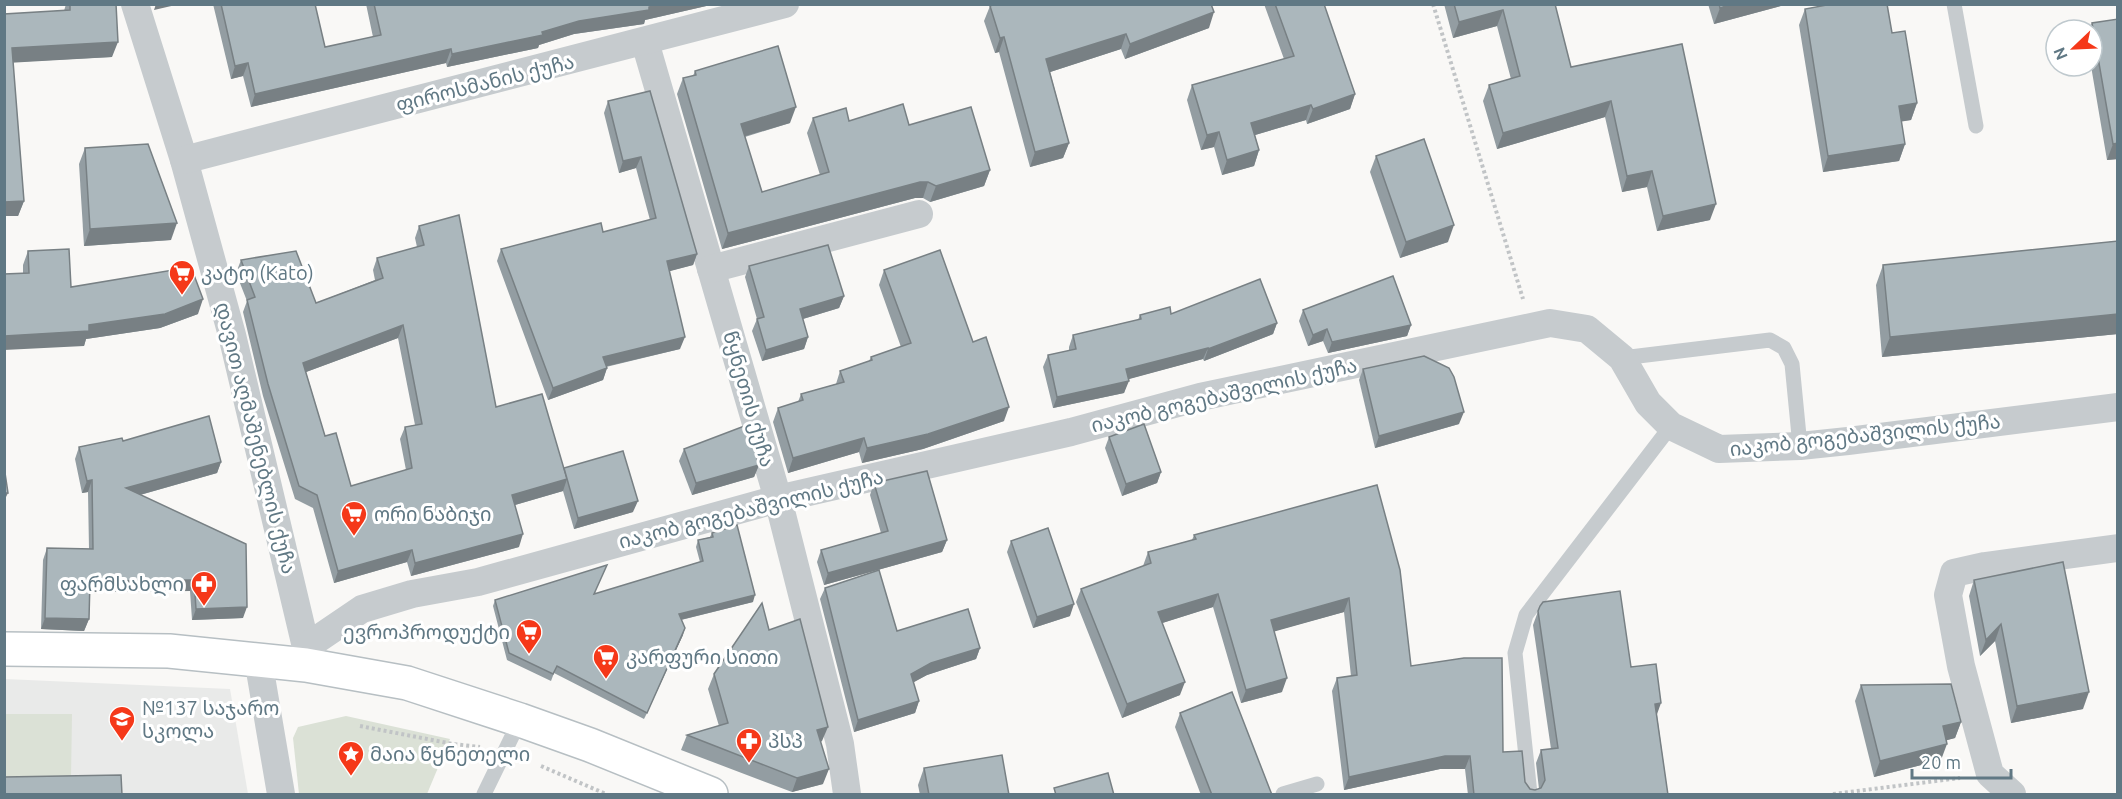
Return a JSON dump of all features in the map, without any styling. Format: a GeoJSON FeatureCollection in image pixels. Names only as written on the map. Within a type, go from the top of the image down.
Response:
{"type":"FeatureCollection","features":[{"type":"Feature","properties":{"kind":"main road"},"geometry":{"type":"LineString","coordinates":[[4,649],[169,651],[258,659],[306,656],[407,683],[520,720],[590,745],[711,795]]}},
{"type":"Feature","properties":{"kind":"street","name":"დავით აღმაშენებლის ქუჩა"},"geometry":{"type":"LineString","coordinates":[[135,4],[184,160],[232,335],[306,656]]}},
{"type":"Feature","properties":{"kind":"street","name":"ფიროსმანის ქუჩა"},"geometry":{"type":"LineString","coordinates":[[184,160],[785,4]]}},
{"type":"Feature","properties":{"kind":"street","name":"წყნეთის ქუჩა"},"geometry":{"type":"LineString","coordinates":[[645,42],[778,499],[840,744],[847,795]]}},
{"type":"Feature","properties":{"kind":"street"},"geometry":{"type":"LineString","coordinates":[[711,269],[919,214]]}},
{"type":"Feature","properties":{"kind":"street","name":"იაკობ გოგებაშვილის ქუჩა"},"geometry":{"type":"LineString","coordinates":[[306,656],[362,609],[412,594],[478,582],[778,499],[1071,432],[1200,397],[1550,323],[1587,329],[1622,358],[1648,403],[1671,426],[1719,449],[1800,446],[2007,422],[2118,406]]}},
{"type":"Feature","properties":{"kind":"street"},"geometry":{"type":"LineString","coordinates":[[2012,795],[1990,774],[1961,666],[1948,595],[1954,573],[1985,566],[2118,548]]}},
{"type":"Feature","properties":{"kind":"street"},"geometry":{"type":"LineString","coordinates":[[258,659],[281,795]]}},
{"type":"Feature","properties":{"kind":"lane"},"geometry":{"type":"LineString","coordinates":[[1954,4],[1976,126]]}},
{"type":"Feature","properties":{"kind":"lane"},"geometry":{"type":"LineString","coordinates":[[1622,358],[1770,340],[1784,348],[1792,364],[1800,446]]}},
{"type":"Feature","properties":{"kind":"lane"},"geometry":{"type":"LineString","coordinates":[[1530,795],[1515,653],[1526,615],[1671,426]]}},
{"type":"Feature","properties":{"kind":"lane"},"geometry":{"type":"LineString","coordinates":[[484,795],[520,720]]}},
{"type":"Feature","properties":{"kind":"lane"},"geometry":{"type":"LineString","coordinates":[[1283,795],[1317,784]]}},
{"type":"Feature","properties":{"kind":"path"},"geometry":{"type":"LineString","coordinates":[[1433,4],[1531,326]]}},
{"type":"Feature","properties":{"kind":"path"},"geometry":{"type":"LineString","coordinates":[[1833,795],[1990,774]]}},
{"type":"Feature","properties":{"kind":"shaded area","name":"№137 საჯარო სკოლა"},"geometry":{"type":"Polygon","coordinates":[[[5,679],[230,689],[248,794],[5,794],[5,679]]]}},
{"type":"Feature","properties":{"kind":"shaded area"},"geometry":{"type":"Polygon","coordinates":[[[5,714],[72,714],[71,779],[5,779],[5,714]]]}},
{"type":"Feature","properties":{"kind":"shaded area"},"geometry":{"type":"Polygon","coordinates":[[[346,716],[450,739],[427,794],[299,794],[293,738],[298,727],[346,716]]]}},
{"type":"Feature","properties":{"kind":"building"},"geometry":{"type":"Polygon","coordinates":[[[70,4],[116,4],[118,42],[12,48],[24,201],[4,202],[4,14],[70,10],[70,4]]]}},
{"type":"Feature","properties":{"kind":"building"},"geometry":{"type":"Polygon","coordinates":[[[221,4],[315,4],[325,47],[381,35],[374,4],[660,4],[649,7],[649,10],[579,21],[542,32],[543,35],[452,54],[451,49],[255,94],[248,63],[235,66],[221,4]]]}},
{"type":"Feature","properties":{"kind":"building"},"geometry":{"type":"Polygon","coordinates":[[[995,4],[1211,4],[1214,12],[1130,44],[1126,34],[1046,59],[1069,143],[1035,152],[1004,37],[1000,38],[990,6],[995,4]]]}},
{"type":"Feature","properties":{"kind":"building"},"geometry":{"type":"Polygon","coordinates":[[[1275,4],[1324,4],[1355,94],[1313,109],[1311,105],[1251,123],[1259,150],[1227,160],[1219,132],[1207,135],[1192,85],[1294,56],[1275,4]]]}},
{"type":"Feature","properties":{"kind":"building"},"geometry":{"type":"Polygon","coordinates":[[[1454,4],[1555,4],[1571,67],[1682,44],[1716,204],[1663,216],[1652,171],[1627,176],[1611,101],[1503,133],[1489,85],[1520,76],[1503,10],[1459,22],[1454,4]]]}},
{"type":"Feature","properties":{"kind":"building"},"geometry":{"type":"Polygon","coordinates":[[[1719,4],[1732,4],[1720,8],[1719,4]]]}},
{"type":"Feature","properties":{"kind":"building"},"geometry":{"type":"Polygon","coordinates":[[[1832,4],[1887,4],[1892,33],[1905,31],[1917,103],[1899,106],[1905,144],[1828,156],[1805,9],[1832,4]]]}},
{"type":"Feature","properties":{"kind":"building"},"geometry":{"type":"Polygon","coordinates":[[[2118,19],[2118,143],[2113,144],[2102,78],[2104,78],[2104,21],[2118,19]]]}},
{"type":"Feature","properties":{"kind":"building"},"geometry":{"type":"Polygon","coordinates":[[[778,46],[796,107],[741,124],[762,192],[829,172],[813,118],[846,108],[849,121],[903,104],[909,125],[971,107],[990,170],[936,186],[928,182],[920,182],[728,233],[683,78],[696,75],[695,71],[778,46]]]}},
{"type":"Feature","properties":{"kind":"building"},"geometry":{"type":"Polygon","coordinates":[[[650,91],[697,254],[667,261],[685,337],[603,357],[607,368],[553,388],[501,249],[601,223],[603,232],[656,218],[641,157],[623,161],[608,101],[650,91]]]}},
{"type":"Feature","properties":{"kind":"building"},"geometry":{"type":"Polygon","coordinates":[[[1424,139],[1454,225],[1406,242],[1376,156],[1424,139]]]}},
{"type":"Feature","properties":{"kind":"building"},"geometry":{"type":"Polygon","coordinates":[[[148,144],[177,223],[90,229],[85,148],[148,144]]]}},
{"type":"Feature","properties":{"kind":"building"},"geometry":{"type":"Polygon","coordinates":[[[459,215],[496,407],[542,394],[567,479],[512,495],[523,534],[415,563],[412,550],[338,571],[317,495],[299,486],[268,384],[247,300],[255,297],[241,260],[296,251],[316,303],[383,278],[377,258],[424,245],[419,226],[459,215]],[[403,325],[303,363],[325,436],[336,433],[351,486],[412,468],[405,427],[422,424],[403,325]]]}},
{"type":"Feature","properties":{"kind":"building"},"geometry":{"type":"Polygon","coordinates":[[[2118,241],[2118,314],[1890,337],[1883,265],[2118,241]]]}},
{"type":"Feature","properties":{"kind":"building"},"geometry":{"type":"Polygon","coordinates":[[[828,245],[844,296],[800,309],[808,337],[766,350],[757,319],[764,317],[749,266],[828,245]]]}},
{"type":"Feature","properties":{"kind":"building"},"geometry":{"type":"Polygon","coordinates":[[[69,249],[71,287],[191,267],[203,299],[165,314],[89,325],[89,331],[4,336],[4,274],[29,273],[28,251],[69,249]]]}},
{"type":"Feature","properties":{"kind":"building"},"geometry":{"type":"Polygon","coordinates":[[[940,250],[973,342],[986,337],[1009,407],[928,434],[867,448],[864,438],[793,458],[778,408],[803,400],[801,394],[844,382],[840,371],[911,343],[884,270],[940,250]]]}},
{"type":"Feature","properties":{"kind":"building"},"geometry":{"type":"Polygon","coordinates":[[[1393,276],[1411,325],[1332,342],[1327,329],[1313,335],[1303,310],[1393,276]]]}},
{"type":"Feature","properties":{"kind":"building"},"geometry":{"type":"Polygon","coordinates":[[[1260,279],[1277,323],[1208,349],[1126,369],[1129,381],[1057,397],[1048,355],[1076,349],[1073,335],[1141,319],[1140,315],[1170,307],[1171,314],[1260,279]]]}},
{"type":"Feature","properties":{"kind":"building"},"geometry":{"type":"Polygon","coordinates":[[[1424,356],[1449,368],[1454,377],[1464,412],[1379,436],[1363,369],[1424,356]]]}},
{"type":"Feature","properties":{"kind":"building"},"geometry":{"type":"Polygon","coordinates":[[[209,416],[221,462],[126,488],[246,544],[247,607],[196,609],[194,580],[90,581],[89,619],[45,618],[47,548],[93,549],[92,480],[87,481],[79,447],[122,438],[123,441],[209,416]]]}},
{"type":"Feature","properties":{"kind":"building"},"geometry":{"type":"Polygon","coordinates":[[[1144,424],[1161,472],[1126,484],[1109,437],[1144,424]]]}},
{"type":"Feature","properties":{"kind":"building"},"geometry":{"type":"Polygon","coordinates":[[[747,425],[759,465],[696,483],[684,449],[747,425]]]}},
{"type":"Feature","properties":{"kind":"building"},"geometry":{"type":"Polygon","coordinates":[[[623,451],[638,501],[578,518],[564,468],[623,451]]]}},
{"type":"Feature","properties":{"kind":"building"},"geometry":{"type":"Polygon","coordinates":[[[4,466],[8,493],[4,493],[4,466]]]}},
{"type":"Feature","properties":{"kind":"building"},"geometry":{"type":"Polygon","coordinates":[[[927,471],[947,540],[828,573],[821,550],[888,531],[874,483],[927,471]]]}},
{"type":"Feature","properties":{"kind":"building"},"geometry":{"type":"Polygon","coordinates":[[[1377,485],[1400,570],[1411,666],[1464,658],[1502,658],[1503,752],[1522,751],[1525,782],[1530,789],[1541,788],[1545,780],[1541,750],[1558,748],[1538,611],[1540,606],[1543,602],[1620,591],[1631,667],[1656,664],[1661,703],[1655,704],[1668,795],[1474,795],[1470,756],[1445,756],[1349,777],[1337,678],[1357,675],[1349,598],[1271,620],[1287,678],[1246,690],[1218,594],[1158,612],[1185,682],[1127,704],[1081,589],[1151,563],[1148,552],[1196,539],[1194,535],[1377,485]]]}},
{"type":"Feature","properties":{"kind":"building"},"geometry":{"type":"Polygon","coordinates":[[[737,525],[755,595],[679,614],[685,628],[647,713],[557,666],[553,674],[509,653],[495,600],[607,565],[594,594],[703,561],[698,540],[713,537],[712,533],[737,525]]]}},
{"type":"Feature","properties":{"kind":"building"},"geometry":{"type":"Polygon","coordinates":[[[1048,528],[1074,604],[1037,617],[1011,541],[1048,528]]]}},
{"type":"Feature","properties":{"kind":"building"},"geometry":{"type":"Polygon","coordinates":[[[2063,562],[2089,692],[2017,706],[2001,624],[1986,640],[1974,580],[2063,562]]]}},
{"type":"Feature","properties":{"kind":"building"},"geometry":{"type":"Polygon","coordinates":[[[879,570],[897,631],[968,609],[980,648],[931,663],[911,674],[919,701],[858,720],[825,588],[879,570]]]}},
{"type":"Feature","properties":{"kind":"building"},"geometry":{"type":"Polygon","coordinates":[[[762,603],[769,630],[800,619],[828,727],[817,730],[829,769],[797,778],[687,735],[728,723],[714,674],[762,603]]]}},
{"type":"Feature","properties":{"kind":"building"},"geometry":{"type":"Polygon","coordinates":[[[1951,684],[1961,722],[1943,726],[1947,744],[1880,761],[1861,685],[1951,684]]]}},
{"type":"Feature","properties":{"kind":"building"},"geometry":{"type":"Polygon","coordinates":[[[1232,692],[1272,795],[1212,795],[1180,713],[1232,692]]]}},
{"type":"Feature","properties":{"kind":"building"},"geometry":{"type":"Polygon","coordinates":[[[1002,755],[1009,795],[929,795],[924,768],[1002,755]]]}},
{"type":"Feature","properties":{"kind":"building"},"geometry":{"type":"Polygon","coordinates":[[[1108,773],[1114,795],[1056,795],[1054,788],[1108,773]]]}},
{"type":"Feature","properties":{"kind":"building"},"geometry":{"type":"Polygon","coordinates":[[[121,775],[122,795],[4,795],[4,777],[121,775]]]}},
{"type":"Feature","properties":{"kind":"place","name":"კატო (Kato)"},"geometry":{"type":"Point","coordinates":[182,296]}},
{"type":"Feature","properties":{"kind":"place","name":"ორი ნაბიჯი"},"geometry":{"type":"Point","coordinates":[354,537]}},
{"type":"Feature","properties":{"kind":"place","name":"ფარმსახლი"},"geometry":{"type":"Point","coordinates":[204,607]}},
{"type":"Feature","properties":{"kind":"place","name":"ევროპროდუქტი"},"geometry":{"type":"Point","coordinates":[529,655]}},
{"type":"Feature","properties":{"kind":"place","name":"კარფური სითი"},"geometry":{"type":"Point","coordinates":[606,680]}},
{"type":"Feature","properties":{"kind":"place","name":"№137 საჯარო სკოლა"},"geometry":{"type":"Point","coordinates":[122,742]}},
{"type":"Feature","properties":{"kind":"place","name":"პსპ"},"geometry":{"type":"Point","coordinates":[749,764]}},
{"type":"Feature","properties":{"kind":"place","name":"მაია წყნეთელი"},"geometry":{"type":"Point","coordinates":[351,777]}}]}
